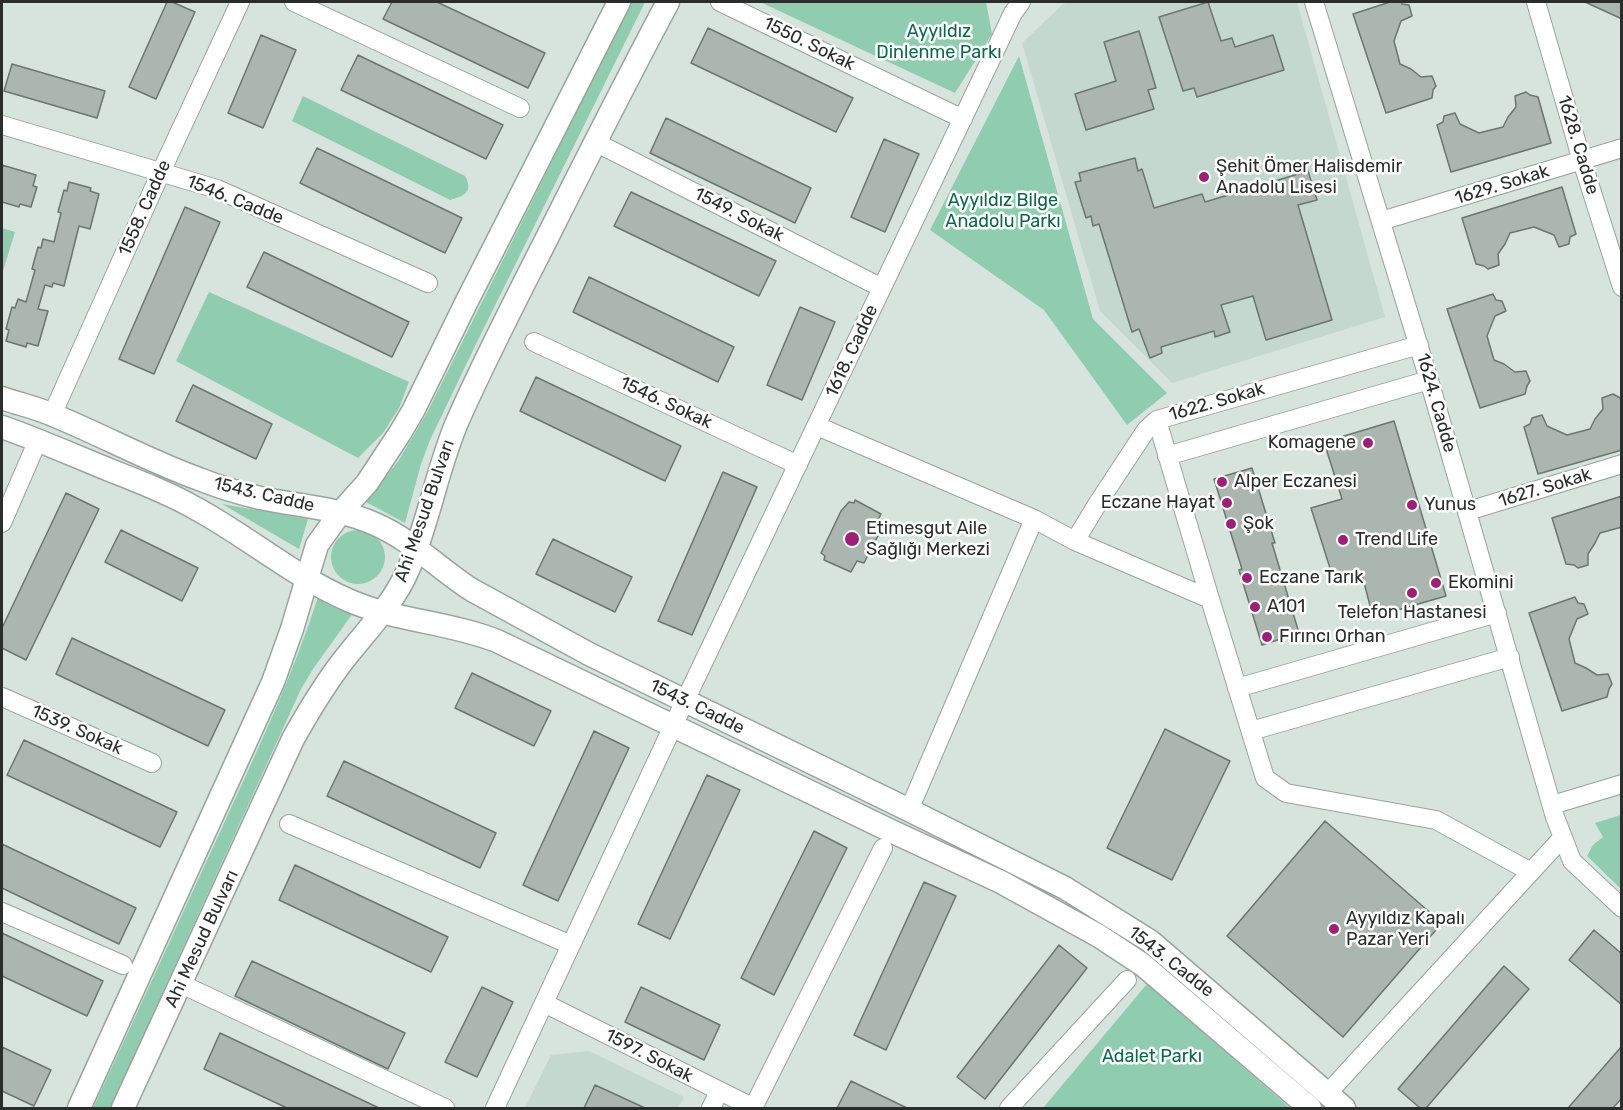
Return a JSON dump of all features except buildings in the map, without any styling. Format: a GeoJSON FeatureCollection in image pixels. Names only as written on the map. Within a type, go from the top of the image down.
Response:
{"type":"FeatureCollection","features":[{"type":"Feature","properties":{"kind":"main road"},"geometry":{"type":"LineString","coordinates":[[79,1108],[273,682],[292,629],[317,545],[340,513],[367,483],[413,411],[619,2]]}},
{"type":"Feature","properties":{"kind":"main road","name":"Ahi Mesud Bulvarı"},"geometry":{"type":"LineString","coordinates":[[123,1108],[293,739],[338,667],[382,613],[408,571],[458,419],[502,326],[668,2]]}},
{"type":"Feature","properties":{"kind":"main road","name":"1543. Cadde"},"geometry":{"type":"LineString","coordinates":[[2,398],[52,415],[173,469],[220,486],[261,498],[340,513],[393,532],[456,580],[496,605],[589,654],[1065,888],[1150,941],[1335,1101]]}},
{"type":"Feature","properties":{"kind":"main road","name":"1543. Cadde"},"geometry":{"type":"LineString","coordinates":[[2,428],[38,440],[161,491],[195,508],[328,591],[382,613],[476,633],[537,659],[1001,882],[1100,936],[1143,965],[1310,1108]]}},
{"type":"Feature","properties":{"kind":"street","name":"1558. Cadde"},"geometry":{"type":"LineString","coordinates":[[52,415],[240,2]]}},
{"type":"Feature","properties":{"kind":"street"},"geometry":{"type":"LineString","coordinates":[[294,2],[520,108]]}},
{"type":"Feature","properties":{"kind":"street","name":"1550. Sokak"},"geometry":{"type":"LineString","coordinates":[[720,2],[963,119]]}},
{"type":"Feature","properties":{"kind":"street","name":"1618. Cadde"},"geometry":{"type":"LineString","coordinates":[[495,1108],[673,726],[1013,13],[1021,2]]}},
{"type":"Feature","properties":{"kind":"street","name":"1624. Cadde"},"geometry":{"type":"LineString","coordinates":[[1314,2],[1419,345],[1552,805],[1572,861],[1622,908]]}},
{"type":"Feature","properties":{"kind":"street","name":"1628. Cadde"},"geometry":{"type":"LineString","coordinates":[[1536,2],[1622,287]]}},
{"type":"Feature","properties":{"kind":"street","name":"1546. Cadde"},"geometry":{"type":"LineString","coordinates":[[2,125],[217,189],[428,283]]}},
{"type":"Feature","properties":{"kind":"street","name":"1549. Sokak"},"geometry":{"type":"LineString","coordinates":[[595,142],[882,288]]}},
{"type":"Feature","properties":{"kind":"street","name":"1629. Sokak"},"geometry":{"type":"LineString","coordinates":[[1381,221],[1622,148]]}},
{"type":"Feature","properties":{"kind":"street","name":"1546. Sokak"},"geometry":{"type":"LineString","coordinates":[[534,342],[798,465]]}},
{"type":"Feature","properties":{"kind":"street","name":"1622. Sokak"},"geometry":{"type":"LineString","coordinates":[[1075,541],[1146,430],[1157,420],[1419,345]]}},
{"type":"Feature","properties":{"kind":"street"},"geometry":{"type":"LineString","coordinates":[[1167,456],[1429,380]]}},
{"type":"Feature","properties":{"kind":"street"},"geometry":{"type":"LineString","coordinates":[[1157,420],[1265,778],[1286,793],[1436,820],[1531,872]]}},
{"type":"Feature","properties":{"kind":"street"},"geometry":{"type":"LineString","coordinates":[[817,426],[1034,519],[1075,541],[1210,599]]}},
{"type":"Feature","properties":{"kind":"street"},"geometry":{"type":"LineString","coordinates":[[2,523],[38,440]]}},
{"type":"Feature","properties":{"kind":"street","name":"1627. Sokak"},"geometry":{"type":"LineString","coordinates":[[1468,511],[1622,464]]}},
{"type":"Feature","properties":{"kind":"street"},"geometry":{"type":"LineString","coordinates":[[909,810],[1034,519]]}},
{"type":"Feature","properties":{"kind":"street"},"geometry":{"type":"LineString","coordinates":[[1238,688],[1497,613]]}},
{"type":"Feature","properties":{"kind":"street"},"geometry":{"type":"LineString","coordinates":[[1251,731],[1510,657]]}},
{"type":"Feature","properties":{"kind":"street","name":"1539. Sokak"},"geometry":{"type":"LineString","coordinates":[[2,697],[152,763]]}},
{"type":"Feature","properties":{"kind":"street"},"geometry":{"type":"LineString","coordinates":[[1552,805],[1622,784]]}},
{"type":"Feature","properties":{"kind":"street"},"geometry":{"type":"LineString","coordinates":[[289,824],[571,945]]}},
{"type":"Feature","properties":{"kind":"street"},"geometry":{"type":"LineString","coordinates":[[1335,1101],[1563,837]]}},
{"type":"Feature","properties":{"kind":"street"},"geometry":{"type":"LineString","coordinates":[[754,1108],[883,848]]}},
{"type":"Feature","properties":{"kind":"street"},"geometry":{"type":"LineString","coordinates":[[2,912],[123,965]]}},
{"type":"Feature","properties":{"kind":"street"},"geometry":{"type":"LineString","coordinates":[[1009,1108],[1127,980]]}},
{"type":"Feature","properties":{"kind":"street"},"geometry":{"type":"LineString","coordinates":[[181,984],[445,1108]]}},
{"type":"Feature","properties":{"kind":"street","name":"1597. Sokak"},"geometry":{"type":"LineString","coordinates":[[543,1003],[754,1108]]}},
{"type":"Feature","properties":{"kind":"street"},"geometry":{"type":"LineString","coordinates":[[711,1108],[720,1092]]}},
{"type":"Feature","properties":{"kind":"shaded area","name":"Şehit Ömer Halisdemir Anadolu Lisesi"},"geometry":{"type":"Polygon","coordinates":[[[1071,2],[1297,2],[1385,317],[1172,383],[1100,311],[1022,43],[1063,4],[1071,2]]]}},
{"type":"Feature","properties":{"kind":"shaded area"},"geometry":{"type":"Polygon","coordinates":[[[589,1051],[684,1097],[678,1108],[525,1108],[551,1055],[589,1051]]]}},
{"type":"Feature","properties":{"kind":"green space"},"geometry":{"type":"Polygon","coordinates":[[[631,2],[645,2],[430,440],[405,523],[366,502],[399,460],[428,411],[631,2]]]}},
{"type":"Feature","properties":{"kind":"green space","name":"Ayyıldız Dinlenme Parkı"},"geometry":{"type":"Polygon","coordinates":[[[760,2],[986,2],[992,34],[955,93],[760,2]]]}},
{"type":"Feature","properties":{"kind":"green space","name":"Ayyıldız Bilge Anadolu Parkı"},"geometry":{"type":"Polygon","coordinates":[[[1019,56],[1093,319],[1167,393],[1127,425],[1044,310],[930,230],[1019,56]]]}},
{"type":"Feature","properties":{"kind":"green space"},"geometry":{"type":"Polygon","coordinates":[[[303,96],[465,176],[468,181],[468,190],[460,197],[450,200],[292,121],[303,96]]]}},
{"type":"Feature","properties":{"kind":"green space"},"geometry":{"type":"Polygon","coordinates":[[[2,228],[15,232],[2,274],[2,228]]]}},
{"type":"Feature","properties":{"kind":"green space"},"geometry":{"type":"Polygon","coordinates":[[[209,292],[409,382],[399,408],[383,433],[358,458],[176,361],[209,292]]]}},
{"type":"Feature","properties":{"kind":"green space"},"geometry":{"type":"Polygon","coordinates":[[[222,504],[308,519],[299,549],[222,504]]]}},
{"type":"Feature","properties":{"kind":"green space"},"geometry":{"type":"Polygon","coordinates":[[[353,530],[363,530],[373,534],[381,542],[385,557],[381,572],[373,580],[363,584],[353,584],[343,580],[335,572],[331,562],[331,552],[335,542],[343,534],[353,530]]]}},
{"type":"Feature","properties":{"kind":"green space"},"geometry":{"type":"Polygon","coordinates":[[[319,594],[353,613],[301,689],[110,1108],[93,1108],[261,743],[298,655],[319,594]]]}},
{"type":"Feature","properties":{"kind":"green space"},"geometry":{"type":"Polygon","coordinates":[[[1622,815],[1621,889],[1587,856],[1593,845],[1603,837],[1595,823],[1622,815]]]}},
{"type":"Feature","properties":{"kind":"green space","name":"Adalet Parkı"},"geometry":{"type":"Polygon","coordinates":[[[1147,984],[1290,1108],[1043,1108],[1147,984]]]}},
{"type":"Feature","properties":{"kind":"place","name":"Şehit Ömer Halisdemir Anadolu Lisesi"},"geometry":{"type":"Point","coordinates":[1204,177]}},
{"type":"Feature","properties":{"kind":"place","name":"Komagene"},"geometry":{"type":"Point","coordinates":[1368,443]}},
{"type":"Feature","properties":{"kind":"place","name":"Alper Eczanesi"},"geometry":{"type":"Point","coordinates":[1222,482]}},
{"type":"Feature","properties":{"kind":"place","name":"Eczane Hayat"},"geometry":{"type":"Point","coordinates":[1227,503]}},
{"type":"Feature","properties":{"kind":"place","name":"Yunus"},"geometry":{"type":"Point","coordinates":[1412,505]}},
{"type":"Feature","properties":{"kind":"place","name":"Şok"},"geometry":{"type":"Point","coordinates":[1231,524]}},
{"type":"Feature","properties":{"kind":"place","name":"Etimesgut Aile Sağlığı Merkezi"},"geometry":{"type":"Point","coordinates":[852,539]}},
{"type":"Feature","properties":{"kind":"place","name":"Trend Life"},"geometry":{"type":"Point","coordinates":[1343,540]}},
{"type":"Feature","properties":{"kind":"place","name":"Eczane Tarık"},"geometry":{"type":"Point","coordinates":[1247,578]}},
{"type":"Feature","properties":{"kind":"place","name":"Ekomini"},"geometry":{"type":"Point","coordinates":[1436,583]}},
{"type":"Feature","properties":{"kind":"place","name":"Telefon Hastanesi"},"geometry":{"type":"Point","coordinates":[1412,593]}},
{"type":"Feature","properties":{"kind":"place","name":"A101"},"geometry":{"type":"Point","coordinates":[1255,607]}},
{"type":"Feature","properties":{"kind":"place","name":"Fırıncı Orhan"},"geometry":{"type":"Point","coordinates":[1267,637]}},
{"type":"Feature","properties":{"kind":"place","name":"Ayyıldız Kapalı Pazar Yeri"},"geometry":{"type":"Point","coordinates":[1334,929]}}]}
